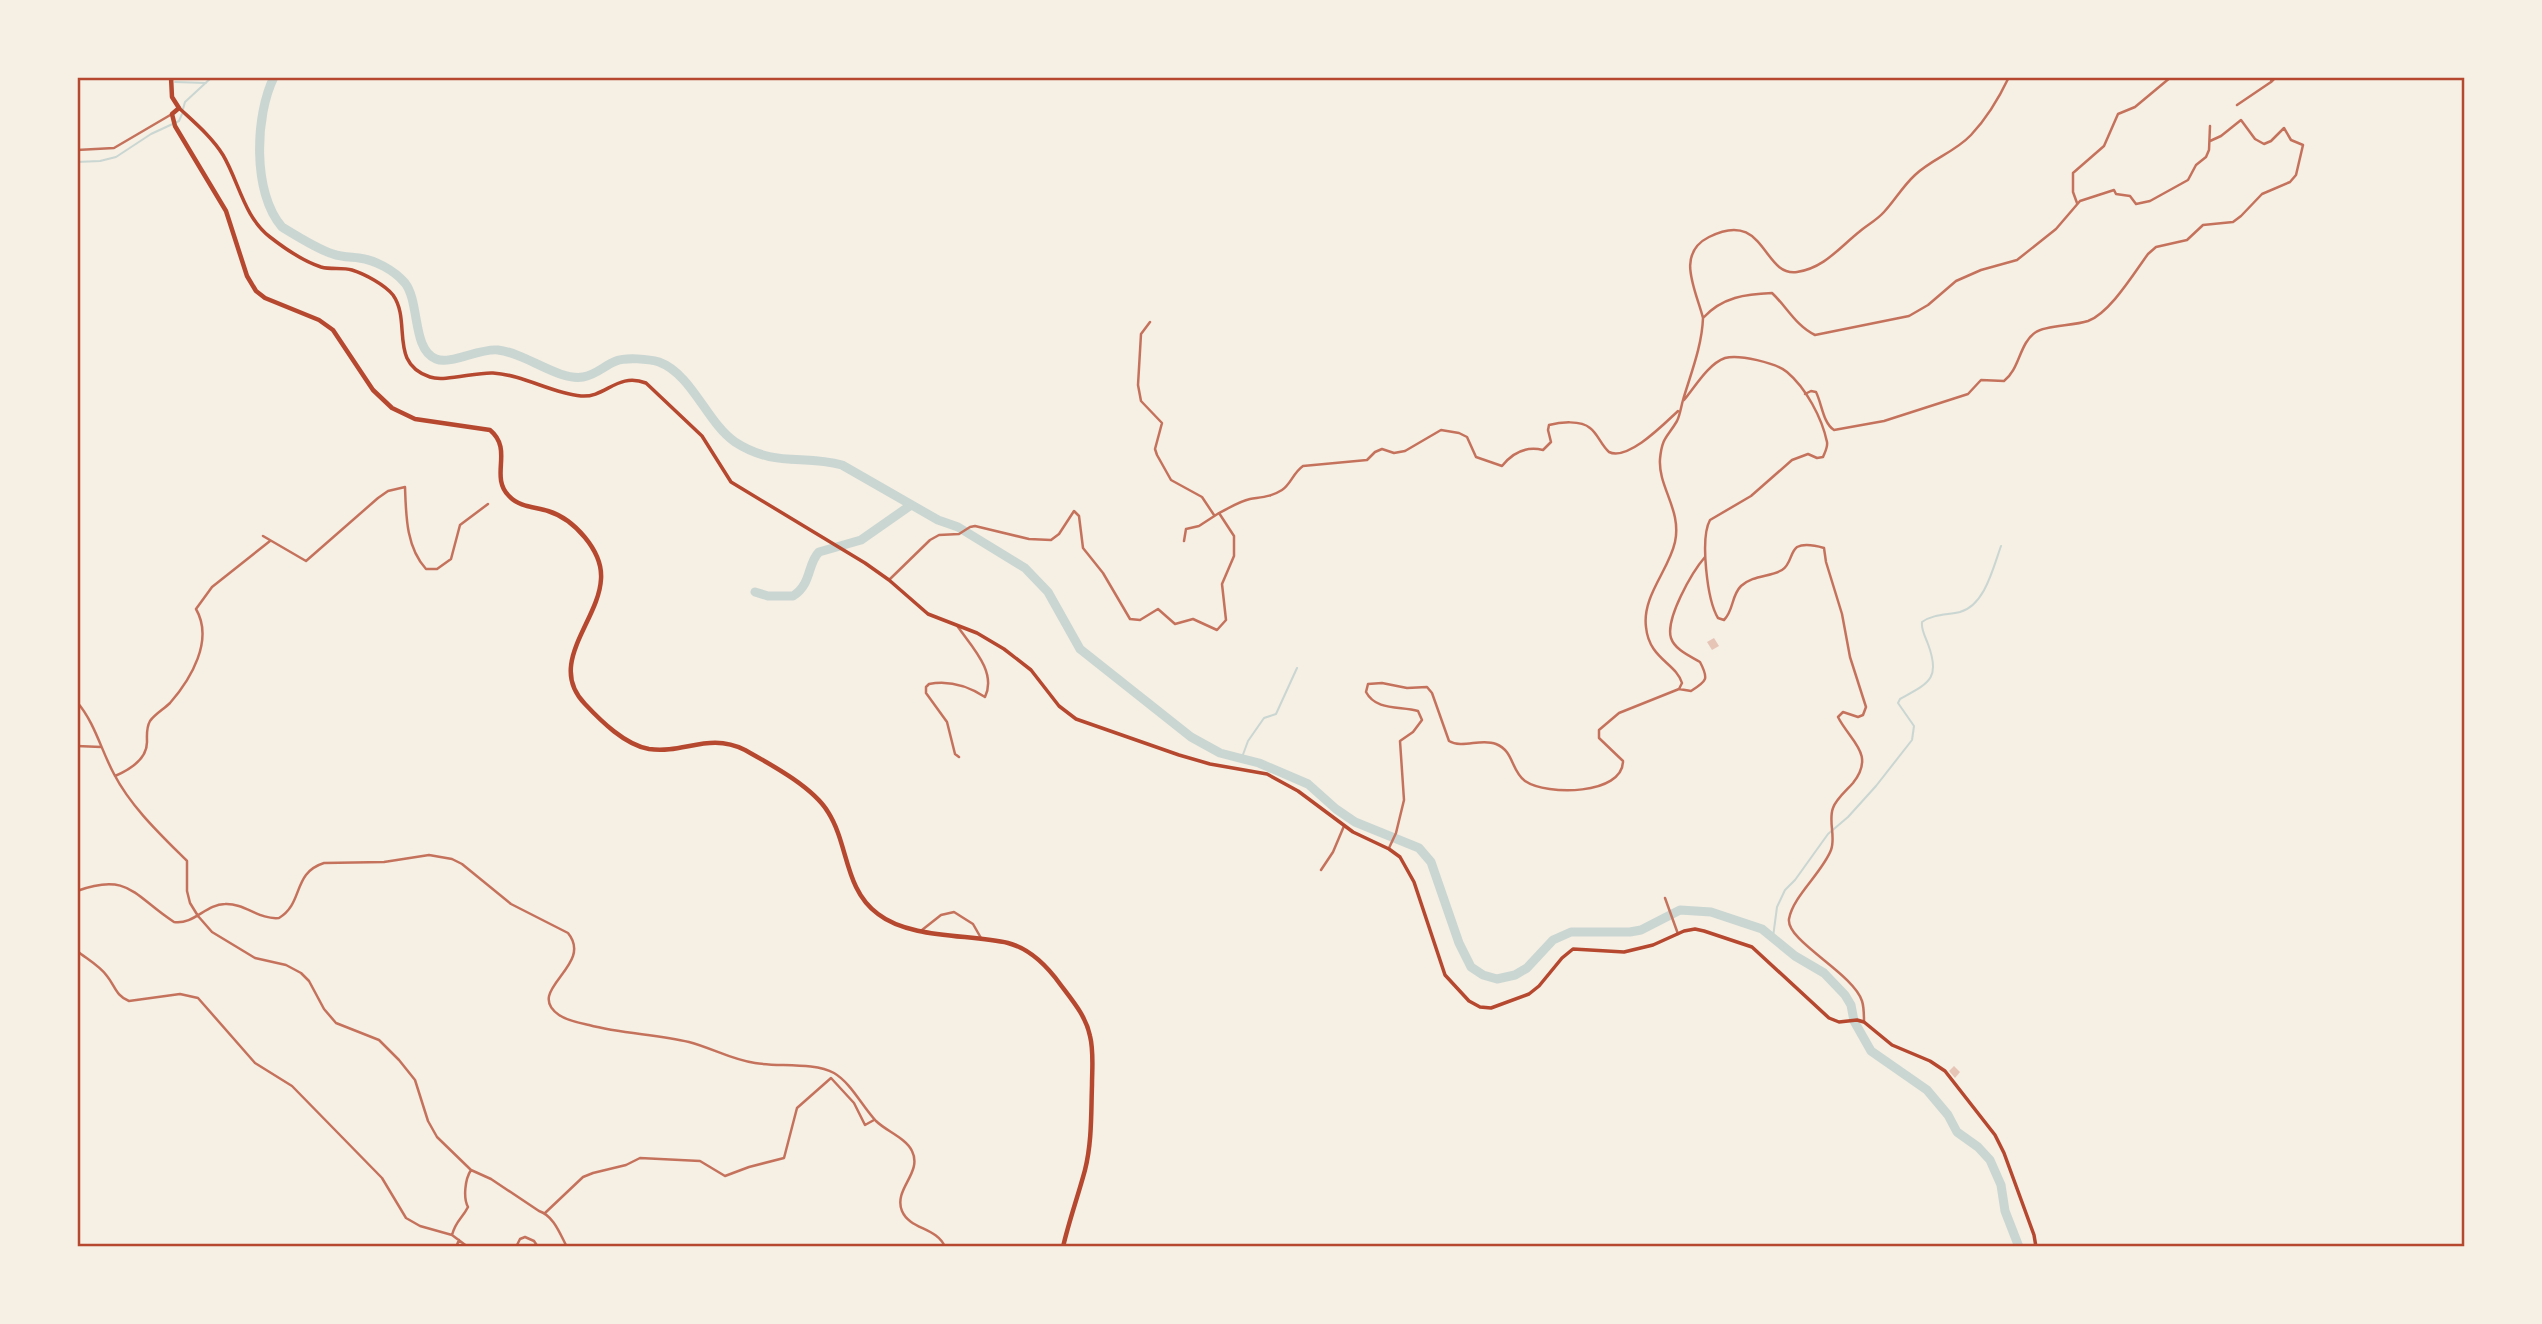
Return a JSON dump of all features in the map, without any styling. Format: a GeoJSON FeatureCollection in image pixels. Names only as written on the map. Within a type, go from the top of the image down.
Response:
{"type":"FeatureCollection","features":[{"type":"Feature","properties":{"kind":"main road"},"geometry":{"type":"LineString","coordinates":[[171,77],[172,97],[179,108],[215,143],[250,214],[267,234],[323,268],[354,271],[377,282],[393,295],[399,312],[408,362],[419,372],[436,379],[479,373],[508,374],[582,396],[625,380],[646,383],[702,436],[731,482],[866,563],[928,614],[977,633],[1020,661],[1038,678],[1059,706],[1076,719],[1179,755],[1267,775],[1298,791],[1344,826],[1400,857],[1408,867],[1445,975],[1469,1002],[1480,1007],[1504,1005],[1529,995],[1573,949],[1624,952],[1653,945],[1695,929],[1752,947],[1829,1018],[1839,1022],[1864,1022],[1892,1045],[1938,1066],[1953,1080],[1994,1135],[2004,1153],[2036,1247]]}},
{"type":"Feature","properties":{"kind":"main road"},"geometry":{"type":"LineString","coordinates":[[179,108],[172,114],[175,126],[226,211],[247,276],[256,291],[265,298],[320,320],[333,330],[373,390],[392,408],[415,419],[490,430],[498,436],[502,445],[501,482],[506,494],[517,502],[564,518],[592,548],[601,569],[600,590],[572,658],[572,682],[586,705],[613,729],[637,745],[661,750],[707,742],[743,749],[808,790],[828,812],[838,831],[854,886],[867,905],[878,914],[895,924],[1016,945],[1037,958],[1053,974],[1082,1015],[1090,1036],[1093,1061],[1091,1133],[1085,1171],[1063,1247]]}},
{"type":"Feature","properties":{"kind":"street"},"geometry":{"type":"LineString","coordinates":[[1679,689],[1682,683],[1679,676],[1655,653],[1646,628],[1651,597],[1675,544],[1676,534],[1674,508],[1660,471],[1664,436],[1677,420],[1681,409],[1700,342],[1703,318],[1689,264],[1693,248],[1710,236],[1737,229],[1749,233],[1783,270],[1798,272],[1825,261],[1882,215],[1915,175],[1958,147],[1972,134],[1996,102],[2009,77]]}},
{"type":"Feature","properties":{"kind":"street"},"geometry":{"type":"LineString","coordinates":[[2077,203],[2071,181],[2073,173],[2104,146],[2118,114],[2135,107],[2171,77]]}},
{"type":"Feature","properties":{"kind":"street"},"geometry":{"type":"LineString","coordinates":[[2237,105],[2271,82],[2274,77]]}},
{"type":"Feature","properties":{"kind":"street"},"geometry":{"type":"LineString","coordinates":[[77,150],[114,148],[172,114]]}},
{"type":"Feature","properties":{"kind":"street"},"geometry":{"type":"LineString","coordinates":[[1805,394],[1816,392],[1830,429],[1835,430],[1884,421],[1968,394],[1981,380],[2004,381],[2011,375],[2032,334],[2039,330],[2073,325],[2098,316],[2148,254],[2157,247],[2187,240],[2203,225],[2233,222],[2262,194],[2290,182],[2296,175],[2304,145],[2291,140],[2284,128],[2264,144],[2256,139],[2241,120],[2210,141]]}},
{"type":"Feature","properties":{"kind":"street"},"geometry":{"type":"LineString","coordinates":[[1703,318],[1711,309],[1728,299],[1746,294],[1772,293],[1801,327],[1815,335],[1909,316],[1928,305],[1956,281],[1981,270],[2017,260],[2031,251],[2056,229],[2077,203],[2087,198],[2114,190],[2116,194],[2130,196],[2136,204],[2150,201],[2188,180],[2194,167],[2206,157],[2210,125]]}},
{"type":"Feature","properties":{"kind":"street"},"geometry":{"type":"LineString","coordinates":[[1150,322],[1141,334],[1139,385],[1141,401],[1162,423],[1155,449],[1157,456],[1171,480],[1202,497],[1214,515]]}},
{"type":"Feature","properties":{"kind":"street"},"geometry":{"type":"LineString","coordinates":[[1682,403],[1711,367],[1726,358],[1775,365],[1785,370],[1812,403],[1827,443],[1823,457],[1817,458],[1808,454],[1792,460],[1751,496],[1713,517],[1706,528],[1705,556],[1713,610],[1718,618],[1724,620],[1729,615],[1734,595],[1741,586],[1750,580],[1780,572],[1787,567],[1799,546],[1815,545],[1824,548],[1842,614],[1850,657],[1866,707],[1863,715],[1858,718],[1843,712],[1838,717],[1857,743],[1862,764],[1857,777],[1832,808],[1832,848],[1797,901],[1789,918],[1789,927],[1794,935],[1855,988],[1863,1002],[1864,1022]]}},
{"type":"Feature","properties":{"kind":"street"},"geometry":{"type":"LineString","coordinates":[[1184,541],[1186,529],[1199,526],[1214,515],[1250,499],[1261,499],[1281,491],[1303,466],[1367,460],[1382,449],[1394,453],[1405,451],[1441,430],[1467,437],[1476,457],[1502,466],[1516,453],[1532,447],[1543,450],[1551,442],[1549,425],[1557,423],[1583,424],[1594,432],[1609,452],[1620,454],[1656,431],[1681,409]]}},
{"type":"Feature","properties":{"kind":"street"},"geometry":{"type":"LineString","coordinates":[[263,536],[306,561],[378,498],[388,491],[405,487],[406,514],[412,546],[426,569],[437,569],[451,559],[460,526],[488,503]]}},
{"type":"Feature","properties":{"kind":"street"},"geometry":{"type":"LineString","coordinates":[[889,580],[930,540],[939,536],[959,534],[970,527],[1051,540],[1059,534],[1074,511],[1077,512],[1083,548],[1103,573],[1130,619],[1140,620],[1158,609],[1175,624],[1192,619],[1217,630],[1226,621],[1222,584],[1234,556],[1234,536],[1219,513]]}},
{"type":"Feature","properties":{"kind":"street"},"geometry":{"type":"LineString","coordinates":[[115,776],[127,770],[144,755],[147,728],[151,720],[172,701],[187,681],[202,642],[202,621],[196,609],[212,587],[270,541]]}},
{"type":"Feature","properties":{"kind":"street"},"geometry":{"type":"LineString","coordinates":[[1389,849],[1405,800],[1399,741],[1418,727],[1422,720],[1418,711],[1376,704],[1369,699],[1366,692],[1368,684],[1427,687],[1432,693],[1449,741],[1454,744],[1477,741],[1494,743],[1507,750],[1517,774],[1534,786],[1563,792],[1585,789],[1616,778],[1623,770],[1623,761],[1599,738],[1599,730],[1619,713],[1679,689],[1691,691],[1706,678],[1700,662],[1679,649],[1671,637],[1671,621],[1695,570],[1705,556]]}},
{"type":"Feature","properties":{"kind":"street"},"geometry":{"type":"LineString","coordinates":[[958,627],[984,664],[989,690],[985,697],[972,688],[954,683],[929,684],[926,692],[947,722],[955,754],[959,757]]}},
{"type":"Feature","properties":{"kind":"street"},"geometry":{"type":"LineString","coordinates":[[77,702],[90,720],[115,776],[151,824],[187,861],[187,891],[198,916],[212,932],[255,958],[286,965],[301,973],[336,1023],[379,1040],[415,1080],[428,1121],[437,1137],[471,1170],[491,1179],[545,1213],[555,1224],[567,1247]]}},
{"type":"Feature","properties":{"kind":"street"},"geometry":{"type":"LineString","coordinates":[[77,746],[101,747]]}},
{"type":"Feature","properties":{"kind":"street"},"geometry":{"type":"LineString","coordinates":[[1321,870],[1333,852],[1344,826]]}},
{"type":"Feature","properties":{"kind":"street"},"geometry":{"type":"LineString","coordinates":[[77,891],[102,883],[118,884],[134,890],[174,922],[182,923],[212,907],[225,904],[238,906],[262,917],[279,918],[292,907],[303,877],[308,871],[324,863],[384,862],[429,855],[452,859],[511,904],[568,933],[573,939],[573,960],[551,987],[551,1002],[558,1015],[602,1028],[687,1041],[738,1060],[757,1064],[825,1069],[841,1078],[875,1120],[909,1146],[914,1154],[912,1173],[899,1201],[905,1217],[940,1237],[945,1247]]}},
{"type":"Feature","properties":{"kind":"street"},"geometry":{"type":"LineString","coordinates":[[1665,898],[1678,934]]}},
{"type":"Feature","properties":{"kind":"street"},"geometry":{"type":"LineString","coordinates":[[922,930],[941,915],[954,912],[974,924],[981,938]]}},
{"type":"Feature","properties":{"kind":"street"},"geometry":{"type":"LineString","coordinates":[[77,951],[107,976],[117,994],[129,1001],[180,994],[198,998],[255,1063],[292,1086],[382,1178],[406,1218],[420,1226],[452,1235],[468,1247]]}},
{"type":"Feature","properties":{"kind":"street"},"geometry":{"type":"LineString","coordinates":[[545,1213],[583,1177],[626,1165],[640,1158],[700,1161],[725,1176],[784,1158],[797,1108],[831,1078],[854,1103],[865,1125],[875,1120]]}},
{"type":"Feature","properties":{"kind":"street"},"geometry":{"type":"LineString","coordinates":[[452,1235],[457,1220],[467,1208],[467,1174],[471,1170]]}},
{"type":"Feature","properties":{"kind":"street"},"geometry":{"type":"LineString","coordinates":[[516,1247],[520,1239],[525,1237],[534,1241],[538,1247]]}},
{"type":"Feature","properties":{"kind":"street"},"geometry":{"type":"LineString","coordinates":[[456,1247],[459,1240]]}},
{"type":"Feature","properties":{"kind":"building"},"geometry":{"type":"Polygon","coordinates":[[[1714,638],[1719,646],[1712,650],[1707,642],[1714,638]]]}},
{"type":"Feature","properties":{"kind":"building"},"geometry":{"type":"Polygon","coordinates":[[[1954,1066],[1960,1072],[1955,1078],[1949,1071],[1954,1066]]]}},
{"type":"Feature","properties":{"kind":"waterway"},"geometry":{"type":"LineString","coordinates":[[183,109],[185,102],[212,77]]}},
{"type":"Feature","properties":{"kind":"waterway"},"geometry":{"type":"LineString","coordinates":[[267,77],[272,80]]}},
{"type":"Feature","properties":{"kind":"waterway"},"geometry":{"type":"LineString","coordinates":[[274,77],[260,132],[261,175],[272,212],[282,227],[314,246],[336,255],[371,261],[401,278],[410,291],[420,336],[428,354],[436,359],[449,360],[482,351],[498,350],[573,377],[588,376],[620,360],[659,362],[681,377],[725,434],[749,450],[776,458],[842,465],[938,520],[958,527],[1025,568],[1048,592],[1080,649],[1191,737],[1220,753],[1259,763],[1308,784],[1355,822],[1419,848],[1431,862],[1459,943],[1471,967],[1483,975],[1497,979],[1515,975],[1527,968],[1553,940],[1571,932],[1641,930],[1680,910],[1711,912],[1762,929],[1795,956],[1824,973],[1845,995],[1851,1005],[1854,1021],[1871,1051],[1927,1090],[1948,1115],[1957,1132],[1978,1147],[1990,1160],[2001,1185],[2005,1211],[2019,1247]]}},
{"type":"Feature","properties":{"kind":"waterway"},"geometry":{"type":"LineString","coordinates":[[175,82],[206,83]]}},
{"type":"Feature","properties":{"kind":"waterway"},"geometry":{"type":"LineString","coordinates":[[77,162],[116,157],[151,134],[179,121],[182,114]]}},
{"type":"Feature","properties":{"kind":"waterway"},"geometry":{"type":"LineString","coordinates":[[755,592],[768,596],[793,596],[803,586],[819,552],[861,540],[911,505]]}},
{"type":"Feature","properties":{"kind":"waterway"},"geometry":{"type":"LineString","coordinates":[[1773,937],[1777,907],[1785,890],[1828,834],[1848,817],[1876,786],[1912,740],[1914,726],[1898,703],[1900,699],[1925,684],[1932,673],[1932,656],[1922,622],[1935,616],[1960,612],[1976,602],[1987,585],[2001,546]]}},
{"type":"Feature","properties":{"kind":"waterway"},"geometry":{"type":"LineString","coordinates":[[1241,760],[1248,741],[1264,718],[1276,714],[1297,668]]}}]}
